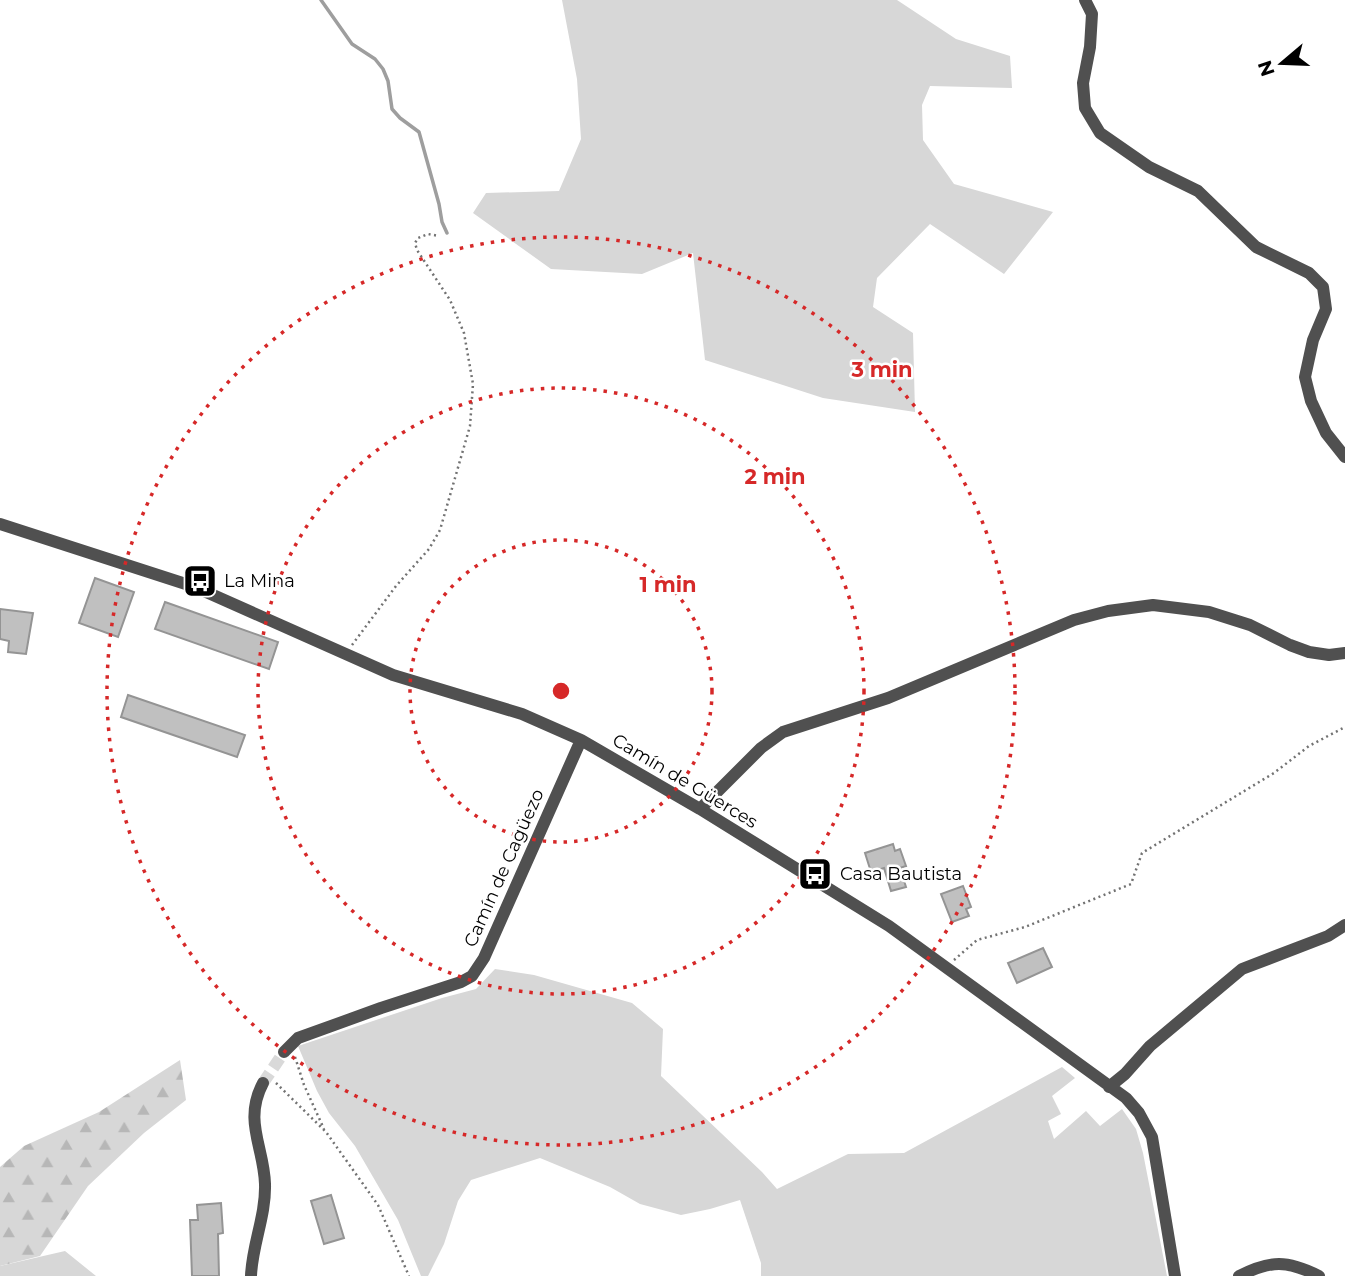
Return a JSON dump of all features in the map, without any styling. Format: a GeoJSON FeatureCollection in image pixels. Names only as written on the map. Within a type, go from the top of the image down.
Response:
{"type":"FeatureCollection","features":[{"type":"Feature","properties":{"kind":"street"},"geometry":{"type":"LineString","coordinates":[[1085,0],[1092,14],[1090,47],[1083,83],[1085,108],[1100,133],[1149,167],[1198,191],[1256,247],[1309,273],[1323,287],[1326,309],[1313,340],[1305,377],[1311,401],[1326,433],[1345,457]]}},
{"type":"Feature","properties":{"kind":"street","name":"Camín de Güerces"},"geometry":{"type":"LineString","coordinates":[[0,524],[195,587],[393,675],[522,714],[581,740],[700,809],[889,926],[1126,1098],[1152,1137],[1175,1276]]}},
{"type":"Feature","properties":{"kind":"street"},"geometry":{"type":"LineString","coordinates":[[700,809],[761,748],[783,732],[888,698],[1063,625],[1108,611],[1153,605],[1209,612],[1250,625],[1290,646],[1309,652],[1329,655],[1345,653]]}},
{"type":"Feature","properties":{"kind":"street","name":"Camín de Cagüezo"},"geometry":{"type":"LineString","coordinates":[[287,1048],[298,1038],[461,982],[471,976],[484,958],[581,740]]}},
{"type":"Feature","properties":{"kind":"street"},"geometry":{"type":"LineString","coordinates":[[1109,1087],[1158,1039],[1242,969],[1328,936],[1345,925]]}},
{"type":"Feature","properties":{"kind":"street"},"geometry":{"type":"LineString","coordinates":[[251,1276],[265,1209],[265,1181],[253,1113],[270,1083]]}},
{"type":"Feature","properties":{"kind":"street"},"geometry":{"type":"LineString","coordinates":[[1239,1276],[1259,1266],[1281,1262],[1302,1267],[1319,1276]]}},
{"type":"Feature","properties":{"kind":"path"},"geometry":{"type":"LineString","coordinates":[[346,653],[396,586],[429,549],[440,530],[470,426],[473,384],[464,333],[450,299],[415,243],[418,237],[428,234],[439,236]]}},
{"type":"Feature","properties":{"kind":"path"},"geometry":{"type":"LineString","coordinates":[[945,967],[977,940],[1025,927],[1131,884],[1142,853],[1274,773],[1309,746],[1345,727]]}},
{"type":"Feature","properties":{"kind":"path"},"geometry":{"type":"LineString","coordinates":[[287,1048],[326,1132],[378,1205],[409,1276]]}},
{"type":"Feature","properties":{"kind":"path"},"geometry":{"type":"LineString","coordinates":[[270,1083],[326,1132]]}},
{"type":"Feature","properties":{"kind":"green space"},"geometry":{"type":"Polygon","coordinates":[[[562,0],[897,0],[956,39],[1010,56],[1012,88],[930,86],[922,105],[923,140],[954,184],[1053,212],[1004,274],[930,224],[877,278],[873,307],[913,333],[915,412],[823,398],[705,360],[693,253],[642,274],[551,269],[473,213],[486,193],[559,191],[581,139],[577,79],[562,0]]]}},
{"type":"Feature","properties":{"kind":"green space"},"geometry":{"type":"Polygon","coordinates":[[[495,969],[534,975],[632,1003],[663,1029],[661,1076],[777,1189],[848,1154],[904,1153],[1062,1067],[1075,1078],[1052,1096],[1061,1114],[1048,1121],[1054,1139],[1086,1111],[1100,1126],[1122,1109],[1136,1129],[1143,1153],[1167,1276],[761,1276],[761,1263],[740,1200],[681,1215],[640,1204],[610,1187],[540,1158],[471,1180],[458,1201],[444,1244],[428,1276],[421,1276],[398,1220],[355,1146],[329,1113],[298,1046],[476,989],[495,969]]]}},
{"type":"Feature","properties":{"kind":"green space"},"geometry":{"type":"Polygon","coordinates":[[[180,1060],[186,1100],[144,1133],[88,1186],[40,1256],[0,1266],[0,1167],[24,1146],[99,1112],[180,1060]]]}},
{"type":"Feature","properties":{"kind":"green space"},"geometry":{"type":"Polygon","coordinates":[[[65,1251],[96,1276],[0,1276],[0,1266],[65,1251]]]}},
{"type":"Feature","properties":{"kind":"building"},"geometry":{"type":"Polygon","coordinates":[[[95,578],[134,592],[118,637],[79,623],[95,578]]]}},
{"type":"Feature","properties":{"kind":"building"},"geometry":{"type":"Polygon","coordinates":[[[165,602],[278,642],[269,669],[155,629],[165,602]]]}},
{"type":"Feature","properties":{"kind":"building"},"geometry":{"type":"Polygon","coordinates":[[[0,609],[33,613],[26,654],[8,652],[9,641],[0,639],[0,609]]]}},
{"type":"Feature","properties":{"kind":"building"},"geometry":{"type":"Polygon","coordinates":[[[128,695],[245,735],[237,757],[121,717],[128,695]]]}},
{"type":"Feature","properties":{"kind":"building"},"geometry":{"type":"Polygon","coordinates":[[[893,844],[895,851],[900,849],[906,866],[900,868],[906,887],[891,891],[884,868],[871,872],[865,853],[893,844]]]}},
{"type":"Feature","properties":{"kind":"building"},"geometry":{"type":"Polygon","coordinates":[[[963,886],[971,907],[966,909],[969,916],[952,922],[941,894],[963,886]]]}},
{"type":"Feature","properties":{"kind":"building"},"geometry":{"type":"Polygon","coordinates":[[[1043,948],[1052,967],[1017,983],[1008,963],[1043,948]]]}},
{"type":"Feature","properties":{"kind":"building"},"geometry":{"type":"Polygon","coordinates":[[[331,1195],[344,1238],[324,1244],[311,1201],[331,1195]]]}},
{"type":"Feature","properties":{"kind":"building"},"geometry":{"type":"Polygon","coordinates":[[[221,1203],[223,1233],[218,1234],[219,1276],[192,1276],[190,1220],[198,1220],[197,1205],[221,1203]]]}},
{"type":"Feature","properties":{"kind":"waterway"},"geometry":{"type":"LineString","coordinates":[[321,0],[352,44],[375,59],[383,69],[388,81],[392,109],[419,132],[447,233]]}},
{"type":"Feature","properties":{"kind":"tunnel"},"geometry":{"type":"LineString","coordinates":[[263,1083],[284,1052]]}},
{"type":"Feature","properties":{"kind":"place","name":"La Mina"},"geometry":{"type":"Point","coordinates":[200,581]}},
{"type":"Feature","properties":{"kind":"place","name":"Casa Bautista"},"geometry":{"type":"Point","coordinates":[815,874]}}]}
